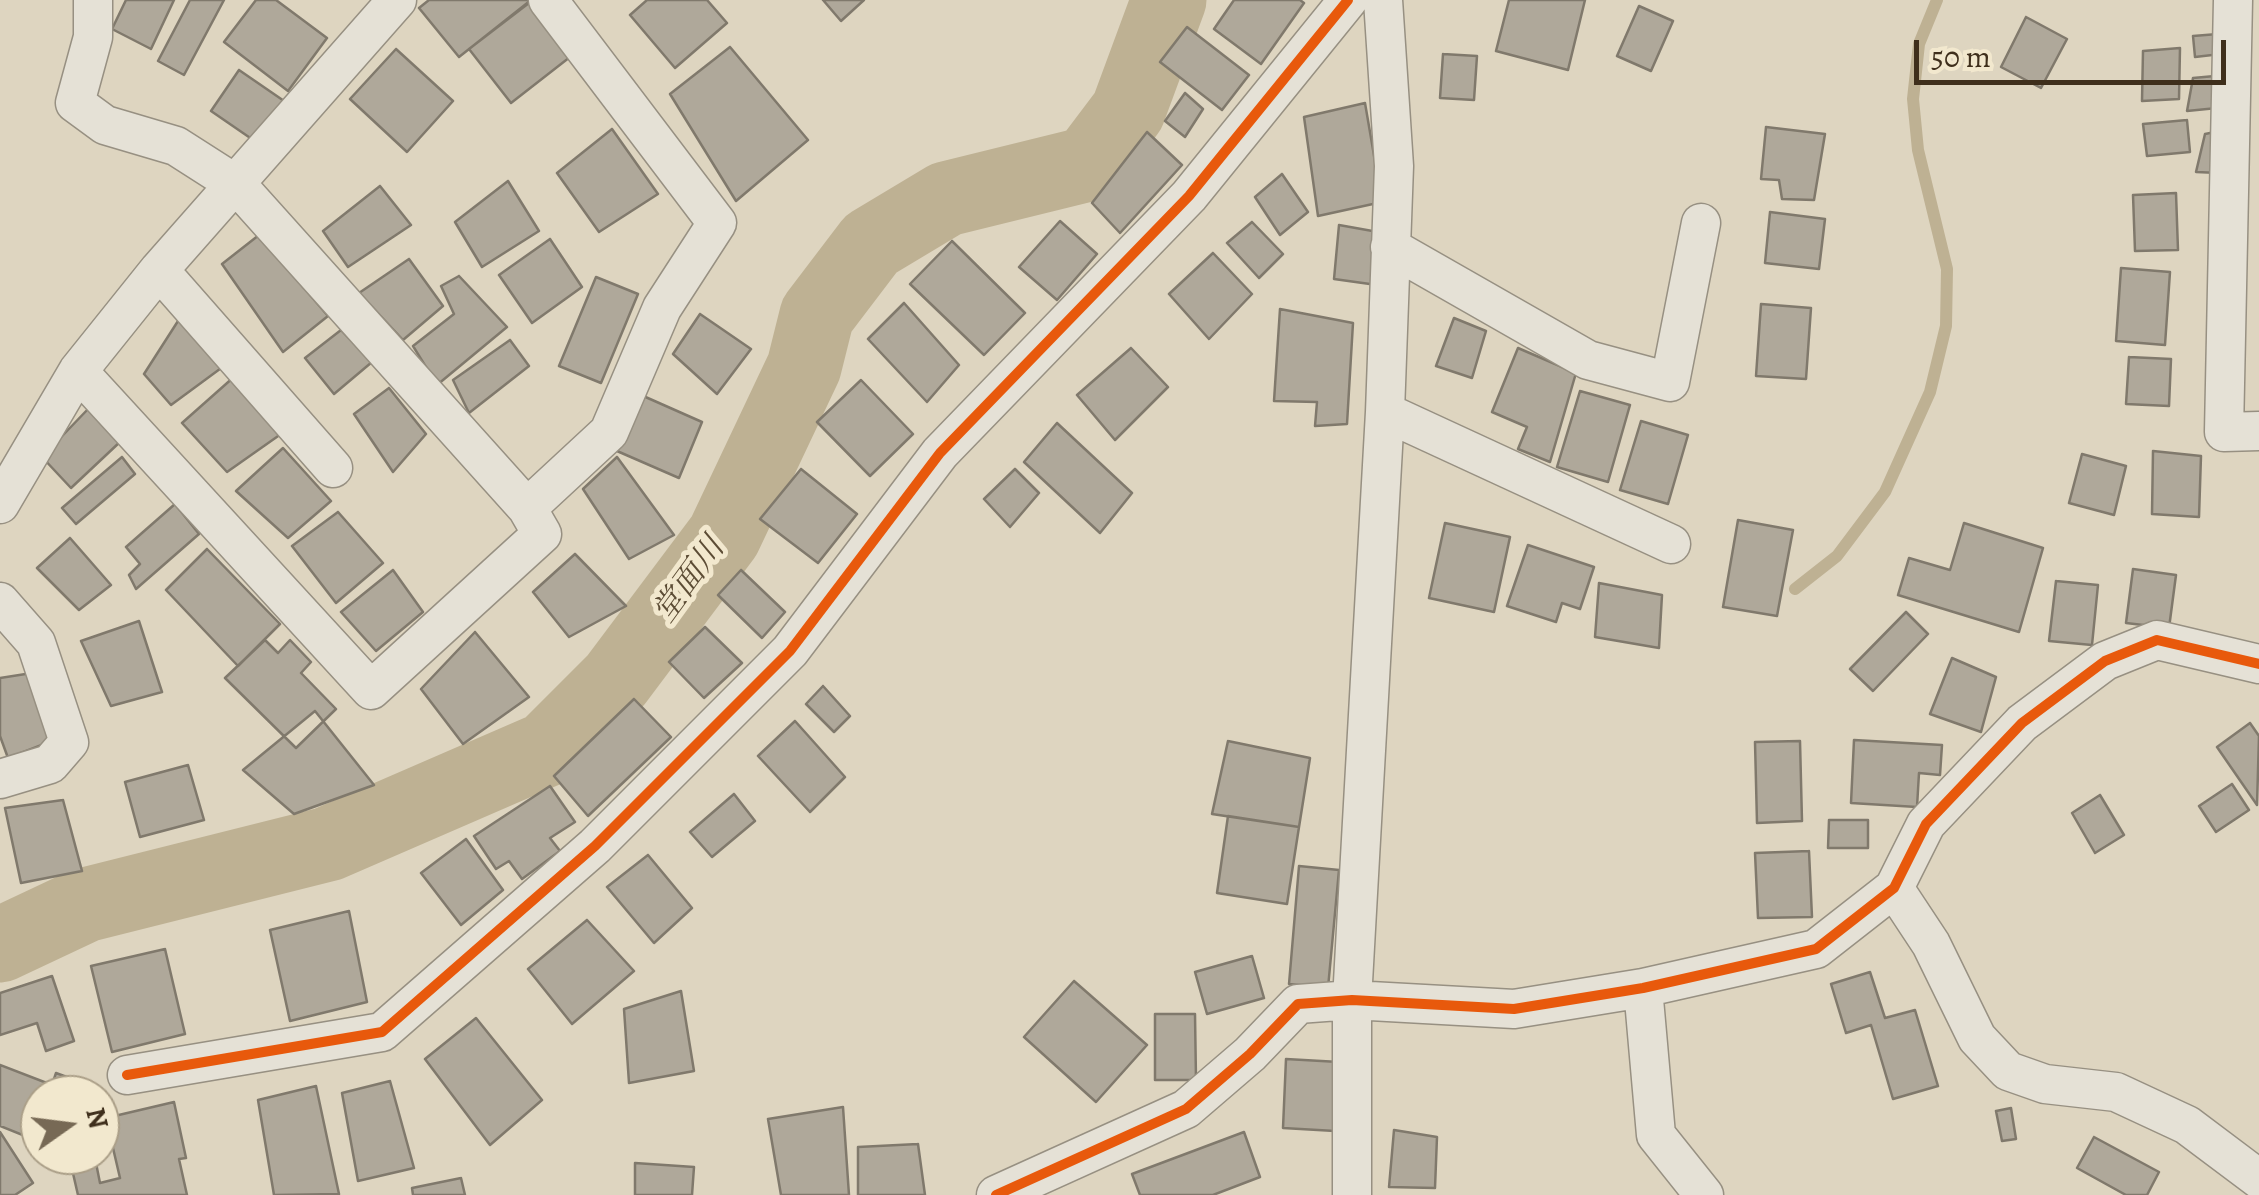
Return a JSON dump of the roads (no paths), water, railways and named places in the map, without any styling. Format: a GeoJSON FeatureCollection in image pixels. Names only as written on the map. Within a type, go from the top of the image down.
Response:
{"type":"FeatureCollection","features":[{"type":"Feature","properties":{"kind":"street"},"geometry":{"type":"LineString","coordinates":[[78,371],[371,690],[542,534],[526,508],[238,185],[176,146],[106,126],[75,103],[93,37],[93,0]]}},
{"type":"Feature","properties":{"kind":"street"},"geometry":{"type":"LineString","coordinates":[[0,504],[78,371],[159,270],[238,185],[397,0]]}},
{"type":"Feature","properties":{"kind":"street"},"geometry":{"type":"LineString","coordinates":[[526,508],[608,432],[662,308],[717,223],[548,0]]}},
{"type":"Feature","properties":{"kind":"street"},"geometry":{"type":"LineString","coordinates":[[127,1076],[382,1032],[595,846],[790,651],[940,453],[1189,196],[1348,0]]}},
{"type":"Feature","properties":{"kind":"street"},"geometry":{"type":"LineString","coordinates":[[1352,1195],[1352,1000],[1385,412],[1394,166],[1383,0]]}},
{"type":"Feature","properties":{"kind":"street"},"geometry":{"type":"LineString","coordinates":[[2233,0],[2224,432],[2259,431]]}},
{"type":"Feature","properties":{"kind":"street"},"geometry":{"type":"LineString","coordinates":[[1390,247],[1588,360],[1670,382],[1702,223]]}},
{"type":"Feature","properties":{"kind":"street"},"geometry":{"type":"LineString","coordinates":[[159,270],[333,468]]}},
{"type":"Feature","properties":{"kind":"street"},"geometry":{"type":"LineString","coordinates":[[1385,412],[1671,544]]}},
{"type":"Feature","properties":{"kind":"street"},"geometry":{"type":"LineString","coordinates":[[0,602],[36,643],[69,742],[50,764],[0,779]]}},
{"type":"Feature","properties":{"kind":"street"},"geometry":{"type":"LineString","coordinates":[[996,1195],[1186,1110],[1250,1054],[1298,1004],[1352,1000],[1514,1010],[1643,988],[1816,949],[1894,888],[1926,824],[2022,724],[2105,660],[2157,640],[2259,664]]}},
{"type":"Feature","properties":{"kind":"street"},"geometry":{"type":"LineString","coordinates":[[1894,888],[1931,944],[1977,1038],[2008,1071],[2045,1084],[2116,1092],[2187,1125],[2259,1179]]}},
{"type":"Feature","properties":{"kind":"street"},"geometry":{"type":"LineString","coordinates":[[1643,988],[1656,1135],[1704,1195]]}},
{"type":"Feature","properties":{"kind":"waterway","name":"堂面川"},"geometry":{"type":"LineString","coordinates":[[0,945],[85,905],[328,844],[547,749],[616,680],[724,536],[804,367],[817,315],[871,244],[946,199],[1088,164],[1128,111],[1169,0]]}},
{"type":"Feature","properties":{"kind":"waterway"},"geometry":{"type":"LineString","coordinates":[[1795,589],[1837,556],[1885,492],[1930,392],[1946,326],[1947,269],[1918,150],[1913,99],[1919,44],[1937,0]]}}]}
